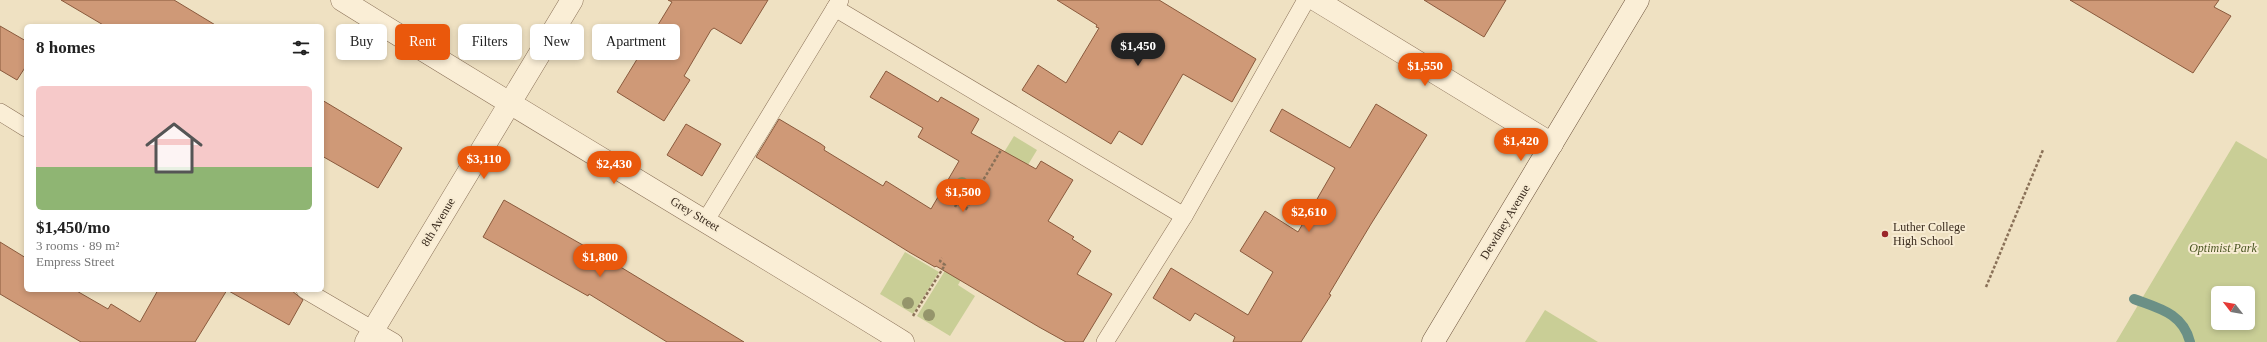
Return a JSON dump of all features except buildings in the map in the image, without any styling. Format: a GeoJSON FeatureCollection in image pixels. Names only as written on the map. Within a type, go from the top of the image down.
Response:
{"type":"FeatureCollection","features":[{"type":"Feature","properties":{"kind":"street","name":"Grey Street"},"geometry":{"type":"LineString","coordinates":[[342,0],[510,104],[706,220],[903,342]]}},
{"type":"Feature","properties":{"kind":"street","name":"8th Avenue"},"geometry":{"type":"LineString","coordinates":[[369,336],[572,0]]}},
{"type":"Feature","properties":{"kind":"street"},"geometry":{"type":"LineString","coordinates":[[1316,0],[1552,144]]}},
{"type":"Feature","properties":{"kind":"street","name":"Dewdney Avenue"},"geometry":{"type":"LineString","coordinates":[[1433,342],[1638,0]]}},
{"type":"Feature","properties":{"kind":"lane"},"geometry":{"type":"LineString","coordinates":[[1105,342],[1184,216],[1306,0]]}},
{"type":"Feature","properties":{"kind":"lane"},"geometry":{"type":"LineString","coordinates":[[706,220],[838,4],[1184,216]]}},
{"type":"Feature","properties":{"kind":"lane"},"geometry":{"type":"LineString","coordinates":[[0,112],[24,127]]}},
{"type":"Feature","properties":{"kind":"lane"},"geometry":{"type":"LineString","coordinates":[[308,292],[369,336],[394,342]]}},
{"type":"Feature","properties":{"kind":"path"},"geometry":{"type":"LineString","coordinates":[[955,207],[957,203],[966,209],[1001,150]]}},
{"type":"Feature","properties":{"kind":"path"},"geometry":{"type":"LineString","coordinates":[[1986,287],[2043,150]]}},
{"type":"Feature","properties":{"kind":"path"},"geometry":{"type":"LineString","coordinates":[[913,316],[945,265],[940,261],[942,258]]}},
{"type":"Feature","properties":{"kind":"green space"},"geometry":{"type":"Polygon","coordinates":[[[1014,136],[1037,150],[991,226],[971,206],[1014,136]]]}},
{"type":"Feature","properties":{"kind":"green space","name":"Optimist Park"},"geometry":{"type":"Polygon","coordinates":[[[2236,141],[2267,159],[2267,342],[2116,342],[2236,141]]]}},
{"type":"Feature","properties":{"kind":"green space"},"geometry":{"type":"Polygon","coordinates":[[[905,252],[939,272],[913,314],[880,294],[905,252]]]}},
{"type":"Feature","properties":{"kind":"green space"},"geometry":{"type":"Polygon","coordinates":[[[946,269],[962,278],[958,285],[975,296],[950,336],[917,316],[946,269]]]}},
{"type":"Feature","properties":{"kind":"green space"},"geometry":{"type":"Polygon","coordinates":[[[1545,310],[1598,342],[1525,342],[1545,310]]]}},
{"type":"Feature","properties":{"kind":"waterway"},"geometry":{"type":"LineString","coordinates":[[2134,299],[2160,309],[2176,318],[2187,332],[2190,342]]}},
{"type":"Feature","properties":{"kind":"place","name":"Luther College High School"},"geometry":{"type":"Point","coordinates":[1885,234]}}]}
